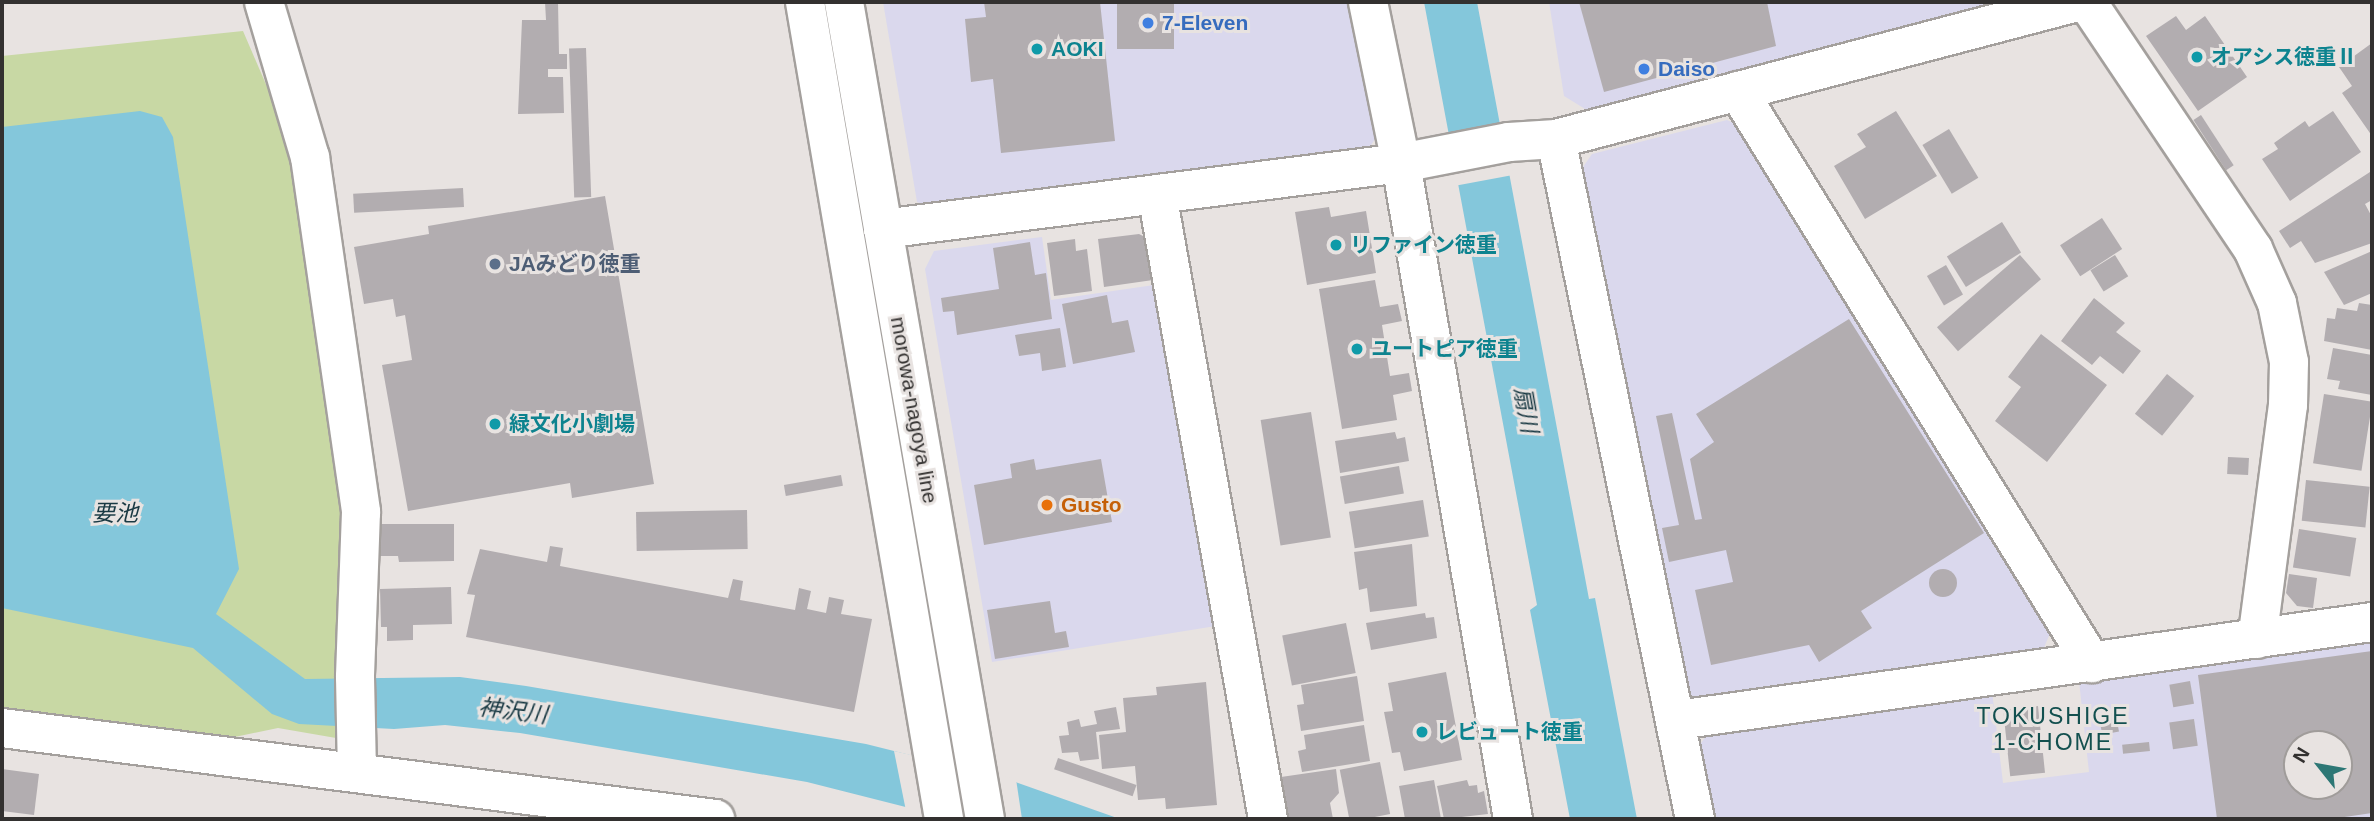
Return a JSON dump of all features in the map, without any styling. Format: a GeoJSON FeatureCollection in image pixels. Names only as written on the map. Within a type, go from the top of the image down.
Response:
{"type":"FeatureCollection","features":[{"type":"Feature","properties":{"kind":"street"},"geometry":{"type":"LineString","coordinates":[[264,2],[310,157],[360,512],[355,677],[358,770]]}},
{"type":"Feature","properties":{"kind":"street","name":"morowa-nagoya line"},"geometry":{"type":"LineString","coordinates":[[805,2],[944,819]]}},
{"type":"Feature","properties":{"kind":"street","name":"morowa-nagoya line"},"geometry":{"type":"LineString","coordinates":[[844,2],[985,819]]}},
{"type":"Feature","properties":{"kind":"street"},"geometry":{"type":"LineString","coordinates":[[1368,2],[1401,163],[1513,819]]}},
{"type":"Feature","properties":{"kind":"street"},"geometry":{"type":"LineString","coordinates":[[883,229],[1441,158],[1509,142],[1556,139],[2077,2]]}},
{"type":"Feature","properties":{"kind":"street"},"geometry":{"type":"LineString","coordinates":[[2087,2],[2253,249],[2277,303],[2290,362],[2288,405],[2258,639]]}},
{"type":"Feature","properties":{"kind":"street"},"geometry":{"type":"LineString","coordinates":[[1738,90],[2092,663]]}},
{"type":"Feature","properties":{"kind":"street"},"geometry":{"type":"LineString","coordinates":[[1556,139],[1678,720],[1695,819]]}},
{"type":"Feature","properties":{"kind":"street"},"geometry":{"type":"LineString","coordinates":[[1157,194],[1268,819]]}},
{"type":"Feature","properties":{"kind":"street"},"geometry":{"type":"LineString","coordinates":[[1678,720],[2372,622]]}},
{"type":"Feature","properties":{"kind":"street"},"geometry":{"type":"LineString","coordinates":[[2,728],[358,770],[715,819]]}},
{"type":"Feature","properties":{"kind":"shaded area"},"geometry":{"type":"Polygon","coordinates":[[[883,2],[1353,2],[1379,133],[1367,151],[928,206],[917,202],[883,2]]]}},
{"type":"Feature","properties":{"kind":"shaded area"},"geometry":{"type":"Polygon","coordinates":[[[1549,2],[2008,2],[1590,112],[1564,96],[1549,2]]]}},
{"type":"Feature","properties":{"kind":"shaded area"},"geometry":{"type":"Polygon","coordinates":[[[1727,120],[1740,126],[2053,626],[2041,655],[1704,706],[1685,693],[1581,170],[1592,154],[1727,120]]]}},
{"type":"Feature","properties":{"kind":"shaded area"},"geometry":{"type":"Polygon","coordinates":[[[1042,237],[1051,300],[1161,284],[1222,625],[992,662],[925,269],[934,251],[1042,237]]]}},
{"type":"Feature","properties":{"kind":"shaded area"},"geometry":{"type":"Polygon","coordinates":[[[2372,636],[2372,819],[1706,819],[1693,755],[1708,733],[1992,691],[2003,783],[2089,772],[2079,681],[2372,636]]]}},
{"type":"Feature","properties":{"kind":"green space"},"geometry":{"type":"Polygon","coordinates":[[[243,31],[286,131],[296,171],[346,517],[349,734],[336,738],[278,728],[230,738],[2,709],[2,56],[243,31]]]}},
{"type":"Feature","properties":{"kind":"water","name":"扇川"},"geometry":{"type":"Polygon","coordinates":[[[1424,2],[1477,2],[1589,599],[1595,598],[1637,819],[1570,819],[1530,610],[1537,605],[1424,2]]]}},
{"type":"Feature","properties":{"kind":"water","name":"要池"},"geometry":{"type":"Polygon","coordinates":[[[140,111],[162,117],[173,137],[239,569],[216,614],[305,679],[460,677],[866,744],[1010,780],[1120,819],[953,819],[807,782],[520,733],[445,725],[394,729],[299,724],[272,714],[193,648],[2,608],[2,127],[140,111]]]}},
{"type":"Feature","properties":{"kind":"pier"},"geometry":{"type":"Polygon","coordinates":[[[1504,132],[1513,175],[1454,186],[1444,137],[1504,132]]]}},
{"type":"Feature","properties":{"kind":"pier"},"geometry":{"type":"Polygon","coordinates":[[[894,751],[1016,779],[1022,819],[938,819],[906,811],[894,751]]]}},
{"type":"Feature","properties":{"kind":"building"},"geometry":{"type":"Polygon","coordinates":[[[545,2],[558,2],[559,54],[567,54],[567,69],[548,69],[548,77],[563,77],[564,113],[518,114],[522,20],[546,20],[545,2]]]}},
{"type":"Feature","properties":{"kind":"building","name":"AOKI"},"geometry":{"type":"Polygon","coordinates":[[[984,2],[1100,2],[1115,141],[1001,153],[993,79],[971,82],[965,19],[986,17],[984,2]]]}},
{"type":"Feature","properties":{"kind":"building","name":"7-Eleven"},"geometry":{"type":"Polygon","coordinates":[[[1117,2],[1174,2],[1174,49],[1117,49],[1117,2]]]}},
{"type":"Feature","properties":{"kind":"building","name":"Daiso"},"geometry":{"type":"Polygon","coordinates":[[[1579,2],[1767,2],[1776,46],[1604,92],[1579,2]]]}},
{"type":"Feature","properties":{"kind":"building","name":"オアシス徳重Ⅱ"},"geometry":{"type":"Polygon","coordinates":[[[2176,16],[2186,30],[2205,16],[2247,77],[2198,111],[2146,36],[2176,16]]]}},
{"type":"Feature","properties":{"kind":"building"},"geometry":{"type":"Polygon","coordinates":[[[2372,43],[2372,136],[2342,93],[2352,86],[2339,67],[2372,43]]]}},
{"type":"Feature","properties":{"kind":"building"},"geometry":{"type":"Polygon","coordinates":[[[586,48],[591,197],[574,198],[569,49],[586,48]]]}},
{"type":"Feature","properties":{"kind":"building"},"geometry":{"type":"Polygon","coordinates":[[[1896,111],[1937,176],[1865,219],[1834,166],[1866,147],[1857,134],[1896,111]]]}},
{"type":"Feature","properties":{"kind":"building"},"geometry":{"type":"Polygon","coordinates":[[[2333,111],[2361,152],[2290,201],[2262,159],[2278,149],[2274,143],[2305,121],[2309,127],[2333,111]]]}},
{"type":"Feature","properties":{"kind":"building"},"geometry":{"type":"Polygon","coordinates":[[[2201,115],[2234,165],[2226,170],[2193,120],[2201,115]]]}},
{"type":"Feature","properties":{"kind":"building"},"geometry":{"type":"Polygon","coordinates":[[[1949,129],[1978,178],[1952,194],[1922,145],[1949,129]]]}},
{"type":"Feature","properties":{"kind":"building"},"geometry":{"type":"Polygon","coordinates":[[[2370,172],[2372,200],[2365,204],[2372,217],[2372,243],[2315,263],[2301,241],[2290,248],[2279,231],[2370,172]]]}},
{"type":"Feature","properties":{"kind":"building"},"geometry":{"type":"Polygon","coordinates":[[[463,188],[464,207],[354,213],[353,194],[463,188]]]}},
{"type":"Feature","properties":{"kind":"building"},"geometry":{"type":"Polygon","coordinates":[[[605,196],[654,484],[572,498],[570,483],[408,511],[382,365],[412,360],[405,315],[396,317],[393,299],[364,304],[354,247],[429,234],[428,226],[605,196]]]}},
{"type":"Feature","properties":{"kind":"building","name":"リファイン徳重"},"geometry":{"type":"Polygon","coordinates":[[[1329,207],[1331,217],[1366,211],[1376,273],[1307,285],[1295,212],[1329,207]]]}},
{"type":"Feature","properties":{"kind":"building"},"geometry":{"type":"Polygon","coordinates":[[[2102,218],[2122,249],[2080,276],[2060,245],[2102,218]]]}},
{"type":"Feature","properties":{"kind":"building"},"geometry":{"type":"Polygon","coordinates":[[[2002,222],[2021,253],[1966,287],[1947,256],[2002,222]]]}},
{"type":"Feature","properties":{"kind":"building"},"geometry":{"type":"Polygon","coordinates":[[[1139,234],[1147,238],[1153,280],[1104,287],[1098,239],[1139,234]]]}},
{"type":"Feature","properties":{"kind":"building"},"geometry":{"type":"Polygon","coordinates":[[[1075,239],[1076,251],[1087,249],[1092,291],[1054,296],[1047,243],[1075,239]]]}},
{"type":"Feature","properties":{"kind":"building"},"geometry":{"type":"Polygon","coordinates":[[[1030,242],[1035,275],[1046,273],[1052,319],[957,335],[954,311],[943,312],[941,298],[999,289],[993,248],[1030,242]]]}},
{"type":"Feature","properties":{"kind":"building"},"geometry":{"type":"Polygon","coordinates":[[[2372,251],[2372,293],[2344,305],[2324,272],[2372,251]]]}},
{"type":"Feature","properties":{"kind":"building"},"geometry":{"type":"Polygon","coordinates":[[[2020,255],[2041,279],[1958,351],[1937,327],[2020,255]]]}},
{"type":"Feature","properties":{"kind":"building"},"geometry":{"type":"Polygon","coordinates":[[[2115,255],[2128,276],[2104,292],[2090,270],[2115,255]]]}},
{"type":"Feature","properties":{"kind":"building"},"geometry":{"type":"Polygon","coordinates":[[[1946,265],[1963,294],[1944,305],[1927,276],[1946,265]]]}},
{"type":"Feature","properties":{"kind":"building","name":"ユートピア徳重"},"geometry":{"type":"Polygon","coordinates":[[[1375,280],[1380,307],[1398,304],[1402,321],[1382,325],[1390,376],[1409,373],[1412,391],[1393,395],[1397,420],[1342,429],[1319,289],[1375,280]]]}},
{"type":"Feature","properties":{"kind":"building"},"geometry":{"type":"Polygon","coordinates":[[[1107,295],[1112,323],[1128,320],[1135,352],[1073,364],[1062,304],[1107,295]]]}},
{"type":"Feature","properties":{"kind":"building"},"geometry":{"type":"Polygon","coordinates":[[[2094,298],[2125,323],[2116,332],[2141,351],[2123,374],[2100,356],[2092,365],[2061,341],[2094,298]]]}},
{"type":"Feature","properties":{"kind":"building"},"geometry":{"type":"Polygon","coordinates":[[[2359,303],[2372,305],[2372,350],[2324,341],[2327,318],[2335,319],[2337,308],[2357,311],[2359,303]]]}},
{"type":"Feature","properties":{"kind":"building"},"geometry":{"type":"Polygon","coordinates":[[[1849,319],[1984,533],[1861,611],[1872,628],[1819,662],[1809,645],[1711,665],[1695,590],[1733,582],[1726,550],[1669,562],[1662,528],[1679,525],[1656,416],[1672,413],[1695,520],[1702,519],[1690,459],[1714,442],[1696,414],[1849,319]]]}},
{"type":"Feature","properties":{"kind":"building"},"geometry":{"type":"Polygon","coordinates":[[[1060,328],[1066,367],[1042,371],[1040,353],[1019,356],[1015,335],[1060,328]]]}},
{"type":"Feature","properties":{"kind":"building"},"geometry":{"type":"Polygon","coordinates":[[[2041,334],[2107,385],[2047,462],[1995,421],[2021,387],[2008,377],[2041,334]]]}},
{"type":"Feature","properties":{"kind":"building"},"geometry":{"type":"Polygon","coordinates":[[[2333,348],[2372,355],[2372,395],[2338,389],[2340,381],[2327,379],[2333,348]]]}},
{"type":"Feature","properties":{"kind":"building"},"geometry":{"type":"Polygon","coordinates":[[[2167,374],[2194,396],[2162,436],[2135,414],[2167,374]]]}},
{"type":"Feature","properties":{"kind":"building"},"geometry":{"type":"Polygon","coordinates":[[[2324,394],[2372,402],[2361,471],[2313,463],[2324,394]]]}},
{"type":"Feature","properties":{"kind":"building"},"geometry":{"type":"Polygon","coordinates":[[[1311,412],[1331,537],[1280,545],[1261,420],[1311,412]]]}},
{"type":"Feature","properties":{"kind":"building"},"geometry":{"type":"Polygon","coordinates":[[[1395,432],[1397,439],[1405,437],[1409,461],[1340,473],[1335,441],[1395,432]]]}},
{"type":"Feature","properties":{"kind":"building"},"geometry":{"type":"Polygon","coordinates":[[[2228,457],[2249,458],[2248,475],[2227,474],[2228,457]]]}},
{"type":"Feature","properties":{"kind":"building"},"geometry":{"type":"Polygon","coordinates":[[[1034,459],[1036,470],[1101,459],[1112,522],[984,545],[974,485],[1012,478],[1010,464],[1034,459]]]}},
{"type":"Feature","properties":{"kind":"building"},"geometry":{"type":"Polygon","coordinates":[[[1399,466],[1404,494],[1345,504],[1340,476],[1399,466]]]}},
{"type":"Feature","properties":{"kind":"building"},"geometry":{"type":"Polygon","coordinates":[[[841,475],[843,486],[786,496],[784,485],[841,475]]]}},
{"type":"Feature","properties":{"kind":"building"},"geometry":{"type":"Polygon","coordinates":[[[2306,480],[2370,487],[2365,527],[2302,521],[2306,480]]]}},
{"type":"Feature","properties":{"kind":"building"},"geometry":{"type":"Polygon","coordinates":[[[1423,500],[1429,537],[1355,548],[1349,512],[1423,500]]]}},
{"type":"Feature","properties":{"kind":"building"},"geometry":{"type":"Polygon","coordinates":[[[747,510],[748,549],[637,551],[636,512],[747,510]]]}},
{"type":"Feature","properties":{"kind":"building"},"geometry":{"type":"Polygon","coordinates":[[[379,524],[454,524],[454,561],[399,562],[398,556],[380,556],[379,524]]]}},
{"type":"Feature","properties":{"kind":"building"},"geometry":{"type":"Polygon","coordinates":[[[2299,529],[2356,538],[2350,577],[2293,568],[2299,529]]]}},
{"type":"Feature","properties":{"kind":"building"},"geometry":{"type":"Polygon","coordinates":[[[1412,544],[1417,606],[1370,612],[1367,588],[1359,590],[1354,552],[1412,544]]]}},
{"type":"Feature","properties":{"kind":"building"},"geometry":{"type":"Polygon","coordinates":[[[550,546],[563,548],[560,566],[728,598],[733,579],[743,581],[740,600],[795,610],[799,588],[811,591],[807,609],[826,613],[829,597],[844,600],[841,614],[872,619],[854,712],[466,637],[475,595],[467,594],[480,549],[547,562],[550,546]]]}},
{"type":"Feature","properties":{"kind":"building"},"geometry":{"type":"Polygon","coordinates":[[[1943,569],[1953,573],[1957,583],[1953,593],[1943,597],[1933,593],[1929,583],[1933,573],[1943,569]]]}},
{"type":"Feature","properties":{"kind":"building"},"geometry":{"type":"Polygon","coordinates":[[[2289,574],[2317,578],[2313,608],[2297,606],[2286,593],[2289,574]]]}},
{"type":"Feature","properties":{"kind":"building"},"geometry":{"type":"Polygon","coordinates":[[[451,587],[452,624],[413,625],[413,640],[387,641],[387,627],[381,627],[380,589],[451,587]]]}},
{"type":"Feature","properties":{"kind":"building"},"geometry":{"type":"Polygon","coordinates":[[[1050,601],[1055,633],[1066,631],[1069,647],[995,659],[987,610],[1050,601]]]}},
{"type":"Feature","properties":{"kind":"building"},"geometry":{"type":"Polygon","coordinates":[[[1425,613],[1426,618],[1434,617],[1437,638],[1371,650],[1366,623],[1425,613]]]}},
{"type":"Feature","properties":{"kind":"building"},"geometry":{"type":"Polygon","coordinates":[[[1346,623],[1356,673],[1292,685],[1282,635],[1346,623]]]}},
{"type":"Feature","properties":{"kind":"building"},"geometry":{"type":"Polygon","coordinates":[[[2372,651],[2372,813],[2331,819],[2217,819],[2198,675],[2372,651]]]}},
{"type":"Feature","properties":{"kind":"building","name":"レビュート徳重"},"geometry":{"type":"Polygon","coordinates":[[[1446,672],[1462,760],[1404,771],[1400,752],[1392,753],[1384,712],[1393,711],[1388,683],[1446,672]]]}},
{"type":"Feature","properties":{"kind":"building"},"geometry":{"type":"Polygon","coordinates":[[[1357,676],[1364,721],[1301,731],[1297,705],[1304,704],[1301,685],[1357,676]]]}},
{"type":"Feature","properties":{"kind":"building"},"geometry":{"type":"Polygon","coordinates":[[[2190,681],[2194,704],[2173,707],[2169,685],[2190,681]]]}},
{"type":"Feature","properties":{"kind":"building"},"geometry":{"type":"Polygon","coordinates":[[[1206,682],[1217,805],[1166,809],[1165,798],[1138,800],[1135,766],[1102,769],[1099,735],[1126,732],[1123,698],[1157,695],[1156,687],[1206,682]]]}},
{"type":"Feature","properties":{"kind":"building"},"geometry":{"type":"Polygon","coordinates":[[[2038,706],[2045,773],[2010,776],[2003,710],[2038,706]]]}},
{"type":"Feature","properties":{"kind":"building"},"geometry":{"type":"Polygon","coordinates":[[[1116,707],[1120,729],[1096,732],[1099,759],[1080,761],[1078,752],[1062,753],[1059,736],[1069,735],[1067,722],[1079,719],[1081,727],[1097,724],[1094,711],[1116,707]]]}},
{"type":"Feature","properties":{"kind":"building"},"geometry":{"type":"Polygon","coordinates":[[[2115,711],[2119,732],[2102,735],[2098,714],[2115,711]]]}},
{"type":"Feature","properties":{"kind":"building"},"geometry":{"type":"Polygon","coordinates":[[[2194,719],[2198,746],[2173,749],[2169,722],[2194,719]]]}},
{"type":"Feature","properties":{"kind":"building"},"geometry":{"type":"Polygon","coordinates":[[[1364,725],[1370,761],[1302,772],[1298,751],[1306,749],[1304,735],[1364,725]]]}},
{"type":"Feature","properties":{"kind":"building"},"geometry":{"type":"Polygon","coordinates":[[[2149,742],[2150,751],[2123,754],[2122,745],[2149,742]]]}},
{"type":"Feature","properties":{"kind":"building"},"geometry":{"type":"Polygon","coordinates":[[[1058,758],[1136,785],[1133,796],[1054,769],[1058,758]]]}},
{"type":"Feature","properties":{"kind":"building"},"geometry":{"type":"Polygon","coordinates":[[[1380,762],[1390,814],[1349,819],[1340,770],[1380,762]]]}},
{"type":"Feature","properties":{"kind":"building"},"geometry":{"type":"Polygon","coordinates":[[[2,769],[39,774],[34,815],[2,811],[2,769]]]}},
{"type":"Feature","properties":{"kind":"building"},"geometry":{"type":"Polygon","coordinates":[[[1336,769],[1339,793],[1330,803],[1333,819],[1287,819],[1281,777],[1336,769]]]}},
{"type":"Feature","properties":{"kind":"building"},"geometry":{"type":"Polygon","coordinates":[[[1434,780],[1441,819],[1405,819],[1399,786],[1434,780]]]}},
{"type":"Feature","properties":{"kind":"building"},"geometry":{"type":"Polygon","coordinates":[[[1467,780],[1469,786],[1477,785],[1478,793],[1484,791],[1488,814],[1444,819],[1437,786],[1467,780]]]}},
{"type":"Feature","properties":{"kind":"place","name":"7-Eleven"},"geometry":{"type":"Point","coordinates":[1148,23]}},
{"type":"Feature","properties":{"kind":"place","name":"AOKI"},"geometry":{"type":"Point","coordinates":[1037,49]}},
{"type":"Feature","properties":{"kind":"place","name":"オアシス徳重Ⅱ"},"geometry":{"type":"Point","coordinates":[2197,57]}},
{"type":"Feature","properties":{"kind":"place","name":"Daiso"},"geometry":{"type":"Point","coordinates":[1644,69]}},
{"type":"Feature","properties":{"kind":"place","name":"リファイン徳重"},"geometry":{"type":"Point","coordinates":[1336,245]}},
{"type":"Feature","properties":{"kind":"place","name":"JAみどり徳重"},"geometry":{"type":"Point","coordinates":[495,264]}},
{"type":"Feature","properties":{"kind":"place","name":"ユートピア徳重"},"geometry":{"type":"Point","coordinates":[1357,349]}},
{"type":"Feature","properties":{"kind":"place","name":"緑文化小劇場"},"geometry":{"type":"Point","coordinates":[495,424]}},
{"type":"Feature","properties":{"kind":"place","name":"Gusto"},"geometry":{"type":"Point","coordinates":[1047,505]}},
{"type":"Feature","properties":{"kind":"place","name":"レビュート徳重"},"geometry":{"type":"Point","coordinates":[1422,732]}},
{"type":"Feature","properties":{"kind":"district","name":"TOKUSHIGE 1-CHOME"},"geometry":{"type":"Point","coordinates":[2053,729]}},
{"type":"Feature","properties":{"kind":"water label","name":"神沢川"},"geometry":{"type":"Point","coordinates":[513,711]}}]}
